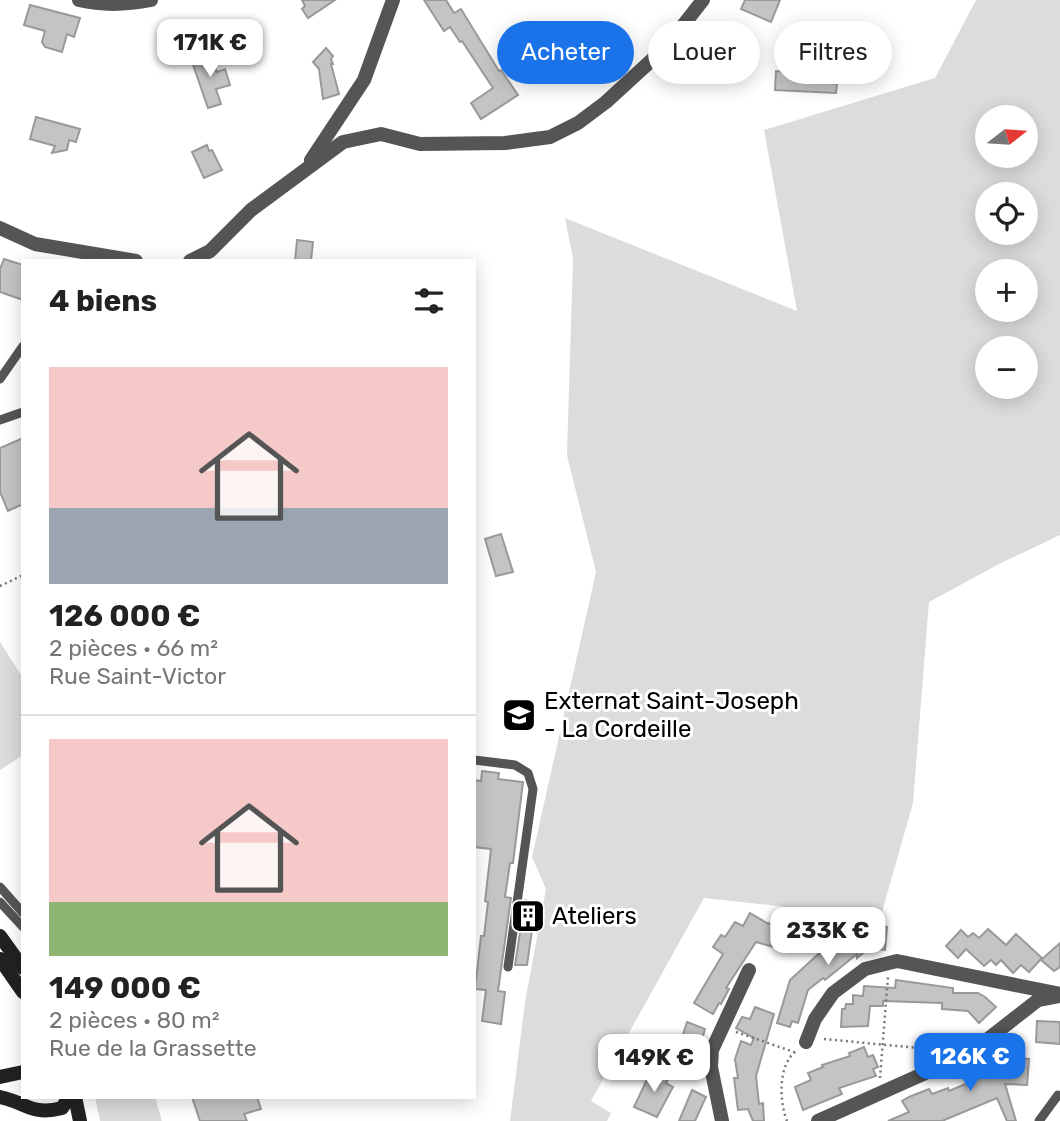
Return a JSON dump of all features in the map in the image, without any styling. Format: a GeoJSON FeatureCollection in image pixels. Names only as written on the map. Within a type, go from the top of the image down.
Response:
{"type":"FeatureCollection","features":[{"type":"Feature","properties":{"kind":"main road"},"geometry":{"type":"LineString","coordinates":[[0,936],[21,965]]}},
{"type":"Feature","properties":{"kind":"main road"},"geometry":{"type":"LineString","coordinates":[[0,959],[21,989]]}},
{"type":"Feature","properties":{"kind":"main road"},"geometry":{"type":"LineString","coordinates":[[0,1077],[21,1072]]}},
{"type":"Feature","properties":{"kind":"main road"},"geometry":{"type":"LineString","coordinates":[[0,1097],[33,1115],[64,1106]]}},
{"type":"Feature","properties":{"kind":"main road"},"geometry":{"type":"LineString","coordinates":[[75,1099],[79,1121]]}},
{"type":"Feature","properties":{"kind":"street"},"geometry":{"type":"LineString","coordinates":[[79,0],[94,4],[126,5],[151,0]]}},
{"type":"Feature","properties":{"kind":"street"},"geometry":{"type":"LineString","coordinates":[[305,170],[363,80],[393,0]]}},
{"type":"Feature","properties":{"kind":"street"},"geometry":{"type":"LineString","coordinates":[[194,259],[210,251],[251,210],[343,142],[381,134],[420,144],[505,143],[550,137],[578,123],[606,102],[666,47],[703,0]]}},
{"type":"Feature","properties":{"kind":"street"},"geometry":{"type":"LineString","coordinates":[[0,228],[35,244],[124,259]]}},
{"type":"Feature","properties":{"kind":"street"},"geometry":{"type":"LineString","coordinates":[[806,1042],[815,1019],[833,993],[865,969],[897,961],[1060,995]]}},
{"type":"Feature","properties":{"kind":"street"},"geometry":{"type":"LineString","coordinates":[[722,1121],[711,1067],[712,1050],[749,970]]}},
{"type":"Feature","properties":{"kind":"street"},"geometry":{"type":"LineString","coordinates":[[818,1121],[970,1053],[1038,1000],[1060,995]]}},
{"type":"Feature","properties":{"kind":"lane"},"geometry":{"type":"LineString","coordinates":[[0,379],[21,349]]}},
{"type":"Feature","properties":{"kind":"lane"},"geometry":{"type":"LineString","coordinates":[[0,420],[21,413]]}},
{"type":"Feature","properties":{"kind":"lane"},"geometry":{"type":"LineString","coordinates":[[476,760],[515,765],[528,773],[533,789],[508,967]]}},
{"type":"Feature","properties":{"kind":"lane"},"geometry":{"type":"LineString","coordinates":[[0,887],[21,910]]}},
{"type":"Feature","properties":{"kind":"lane"},"geometry":{"type":"LineString","coordinates":[[0,902],[21,926]]}},
{"type":"Feature","properties":{"kind":"lane"},"geometry":{"type":"LineString","coordinates":[[1039,1121],[1058,1095]]}},
{"type":"Feature","properties":{"kind":"path"},"geometry":{"type":"LineString","coordinates":[[0,586],[21,576]]}},
{"type":"Feature","properties":{"kind":"path"},"geometry":{"type":"LineString","coordinates":[[879,1094],[890,963]]}},
{"type":"Feature","properties":{"kind":"path"},"geometry":{"type":"LineString","coordinates":[[723,1028],[794,1052]]}},
{"type":"Feature","properties":{"kind":"path"},"geometry":{"type":"LineString","coordinates":[[787,1121],[782,1094],[784,1074],[791,1055],[806,1042],[832,1038],[945,1050]]}},
{"type":"Feature","properties":{"kind":"shaded area"},"geometry":{"type":"Polygon","coordinates":[[[976,0],[1060,0],[1060,535],[929,602],[913,803],[880,919],[817,915],[779,906],[704,898],[591,1101],[611,1113],[607,1121],[510,1121],[525,1002],[546,889],[532,857],[596,572],[567,455],[573,259],[565,218],[797,311],[764,130],[935,78],[976,0]]]}},
{"type":"Feature","properties":{"kind":"shaded area"},"geometry":{"type":"Polygon","coordinates":[[[0,642],[21,675],[21,756],[0,770],[0,642]]]}},
{"type":"Feature","properties":{"kind":"shaded area"},"geometry":{"type":"Polygon","coordinates":[[[95,1099],[156,1099],[162,1121],[100,1121],[95,1099]]]}},
{"type":"Feature","properties":{"kind":"building"},"geometry":{"type":"Polygon","coordinates":[[[302,0],[335,0],[308,18],[302,9],[305,6],[302,0]]]}},
{"type":"Feature","properties":{"kind":"building"},"geometry":{"type":"Polygon","coordinates":[[[424,0],[446,0],[454,13],[461,9],[497,68],[497,84],[511,84],[518,95],[481,119],[471,103],[493,88],[450,27],[444,31],[424,0]]]}},
{"type":"Feature","properties":{"kind":"building"},"geometry":{"type":"Polygon","coordinates":[[[745,0],[780,0],[771,22],[741,9],[745,0]]]}},
{"type":"Feature","properties":{"kind":"building"},"geometry":{"type":"Polygon","coordinates":[[[30,5],[80,18],[74,37],[67,34],[62,52],[45,47],[42,42],[45,31],[24,25],[30,5]]]}},
{"type":"Feature","properties":{"kind":"building"},"geometry":{"type":"Polygon","coordinates":[[[326,48],[333,56],[331,64],[339,94],[323,99],[319,69],[313,62],[326,48]]]}},
{"type":"Feature","properties":{"kind":"building"},"geometry":{"type":"Polygon","coordinates":[[[208,54],[217,72],[225,69],[230,85],[216,89],[221,104],[208,108],[191,59],[208,54]]]}},
{"type":"Feature","properties":{"kind":"building"},"geometry":{"type":"Polygon","coordinates":[[[775,84],[837,84],[836,93],[775,90],[775,84]]]}},
{"type":"Feature","properties":{"kind":"building"},"geometry":{"type":"Polygon","coordinates":[[[36,117],[80,129],[76,142],[69,140],[67,150],[52,153],[55,146],[30,139],[36,117]]]}},
{"type":"Feature","properties":{"kind":"building"},"geometry":{"type":"Polygon","coordinates":[[[207,145],[222,170],[204,178],[192,152],[207,145]]]}},
{"type":"Feature","properties":{"kind":"building"},"geometry":{"type":"Polygon","coordinates":[[[297,240],[313,242],[311,259],[295,259],[297,240]]]}},
{"type":"Feature","properties":{"kind":"building"},"geometry":{"type":"Polygon","coordinates":[[[4,259],[21,264],[21,299],[0,292],[0,269],[4,259]]]}},
{"type":"Feature","properties":{"kind":"building"},"geometry":{"type":"Polygon","coordinates":[[[21,439],[21,505],[8,511],[0,492],[0,448],[21,439]]]}},
{"type":"Feature","properties":{"kind":"building"},"geometry":{"type":"Polygon","coordinates":[[[501,534],[513,572],[496,576],[485,539],[501,534]]]}},
{"type":"Feature","properties":{"kind":"building"},"geometry":{"type":"Polygon","coordinates":[[[482,771],[499,773],[498,779],[523,782],[513,863],[510,863],[505,897],[511,898],[498,991],[505,992],[501,1024],[482,1021],[486,990],[476,989],[481,936],[484,936],[488,902],[485,901],[491,849],[476,847],[476,780],[481,781],[482,771]]]}},
{"type":"Feature","properties":{"kind":"building"},"geometry":{"type":"Polygon","coordinates":[[[525,900],[536,902],[527,965],[515,965],[525,900]]]}},
{"type":"Feature","properties":{"kind":"building"},"geometry":{"type":"Polygon","coordinates":[[[750,913],[767,923],[790,929],[794,918],[802,921],[804,915],[815,918],[813,925],[818,926],[812,942],[788,935],[784,950],[756,942],[726,988],[729,989],[713,1014],[694,1003],[723,954],[713,947],[721,935],[725,937],[735,922],[743,926],[750,913]]]}},
{"type":"Feature","properties":{"kind":"building"},"geometry":{"type":"Polygon","coordinates":[[[858,925],[887,927],[885,950],[869,948],[857,958],[857,954],[808,990],[798,1023],[792,1021],[790,1027],[777,1023],[790,980],[826,947],[822,945],[843,928],[857,946],[858,925]]]}},
{"type":"Feature","properties":{"kind":"building"},"geometry":{"type":"Polygon","coordinates":[[[988,929],[1006,945],[1016,934],[1042,958],[1029,972],[1021,965],[1013,973],[1001,960],[996,965],[991,960],[984,966],[966,949],[958,958],[946,946],[961,930],[968,937],[973,933],[979,938],[988,929]]]}},
{"type":"Feature","properties":{"kind":"building"},"geometry":{"type":"Polygon","coordinates":[[[1060,943],[1060,967],[1054,971],[1041,960],[1060,943]]]}},
{"type":"Feature","properties":{"kind":"building"},"geometry":{"type":"Polygon","coordinates":[[[896,980],[953,988],[953,993],[978,993],[996,1007],[979,1023],[968,1011],[942,1009],[942,1003],[883,1001],[883,1006],[870,1006],[868,1026],[841,1027],[842,1009],[845,1009],[846,1004],[853,1004],[853,995],[863,996],[864,986],[895,988],[896,980]]]}},
{"type":"Feature","properties":{"kind":"building"},"geometry":{"type":"Polygon","coordinates":[[[755,1007],[774,1014],[756,1076],[759,1104],[763,1103],[764,1121],[753,1121],[748,1109],[738,1110],[734,1078],[738,1078],[735,1059],[741,1041],[751,1045],[754,1038],[736,1028],[742,1017],[750,1019],[755,1007]]]}},
{"type":"Feature","properties":{"kind":"building"},"geometry":{"type":"Polygon","coordinates":[[[1037,1021],[1060,1022],[1060,1044],[1036,1042],[1037,1021]]]}},
{"type":"Feature","properties":{"kind":"building"},"geometry":{"type":"Polygon","coordinates":[[[687,1022],[705,1029],[696,1061],[689,1057],[685,1066],[667,1059],[675,1039],[681,1041],[687,1022]]]}},
{"type":"Feature","properties":{"kind":"building"},"geometry":{"type":"Polygon","coordinates":[[[864,1047],[868,1057],[873,1055],[878,1067],[873,1069],[876,1076],[839,1088],[842,1094],[803,1110],[795,1087],[811,1080],[808,1073],[823,1067],[822,1065],[850,1056],[849,1053],[864,1047]]]}},
{"type":"Feature","properties":{"kind":"building"},"geometry":{"type":"Polygon","coordinates":[[[1001,1057],[1029,1059],[1027,1085],[1005,1084],[1016,1121],[1007,1121],[997,1098],[942,1121],[888,1121],[909,1112],[902,1101],[909,1097],[929,1089],[932,1094],[948,1088],[949,1091],[980,1078],[976,1069],[1001,1057]]]}},
{"type":"Feature","properties":{"kind":"building"},"geometry":{"type":"Polygon","coordinates":[[[652,1069],[669,1077],[666,1083],[673,1087],[657,1117],[634,1107],[652,1069]]]}},
{"type":"Feature","properties":{"kind":"building"},"geometry":{"type":"Polygon","coordinates":[[[692,1090],[706,1097],[695,1121],[679,1121],[692,1090]]]}},
{"type":"Feature","properties":{"kind":"building"},"geometry":{"type":"Polygon","coordinates":[[[193,1099],[258,1099],[261,1109],[244,1114],[247,1121],[200,1121],[193,1099]]]}},
{"type":"Feature","properties":{"kind":"place","name":"Externat Saint-Joseph - La Cordeille"},"geometry":{"type":"Point","coordinates":[519,715]}},
{"type":"Feature","properties":{"kind":"place","name":"Ateliers"},"geometry":{"type":"Point","coordinates":[528,916]}}]}
